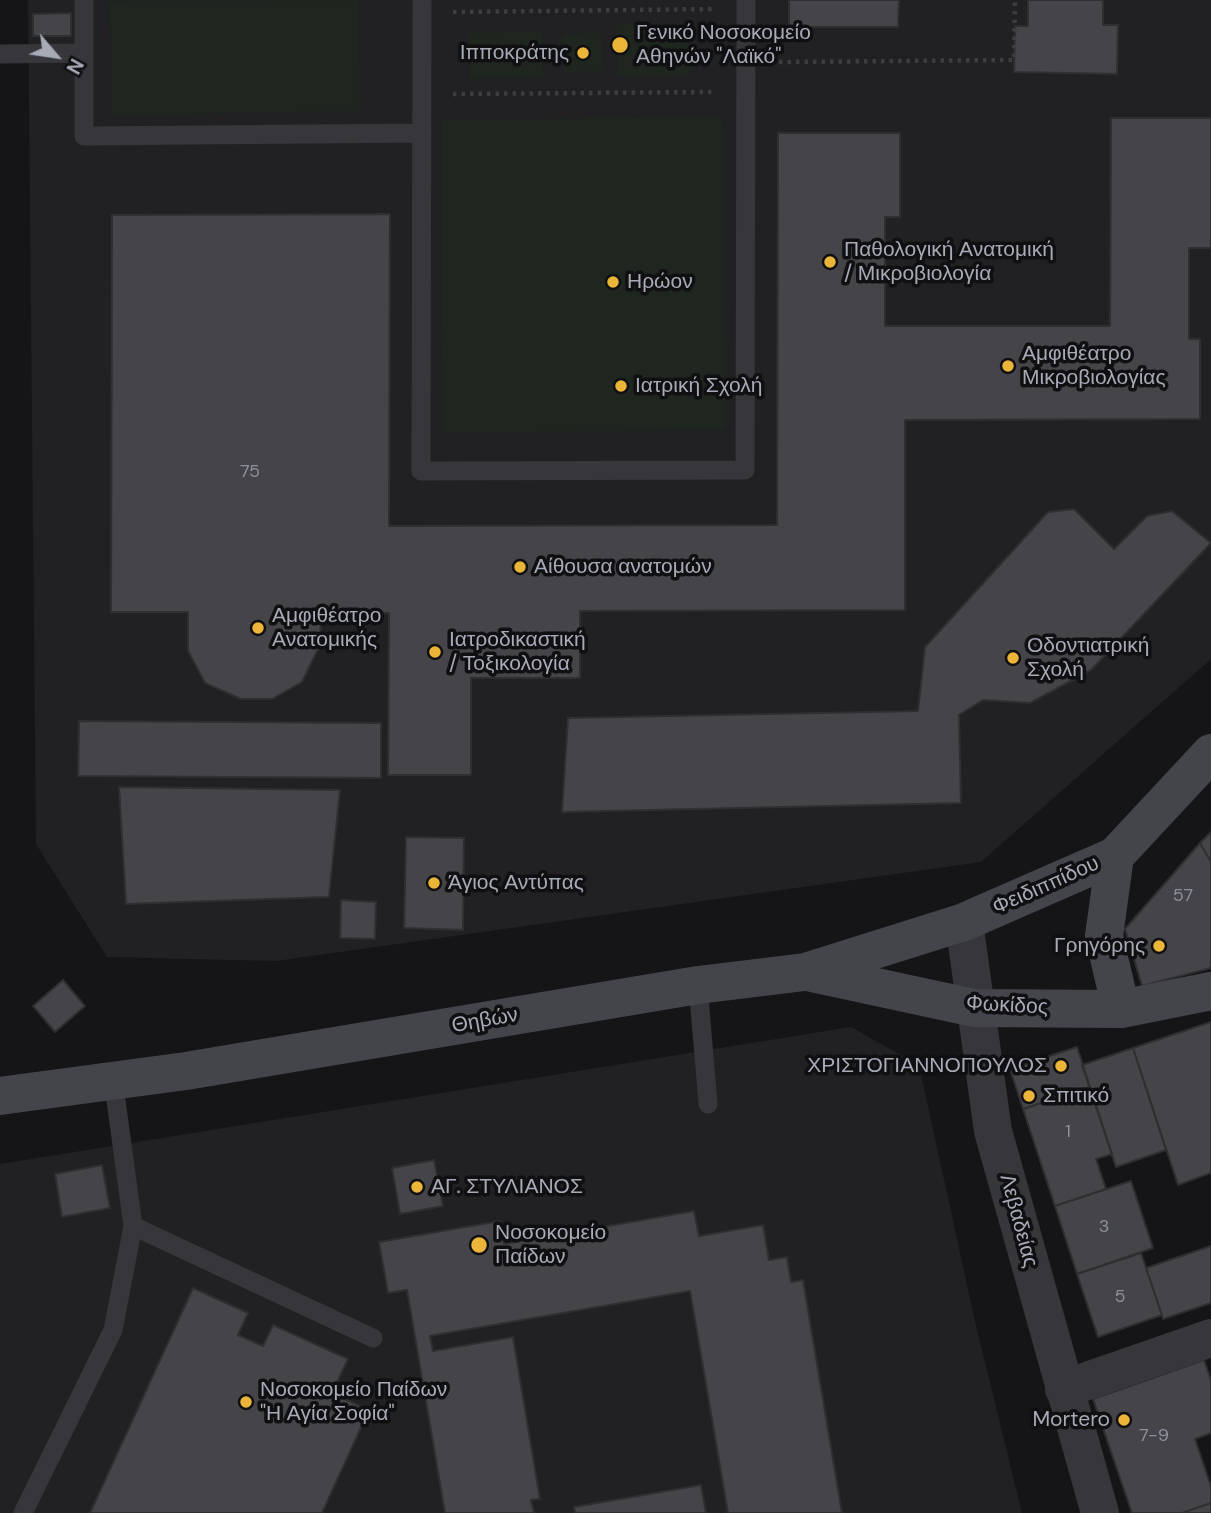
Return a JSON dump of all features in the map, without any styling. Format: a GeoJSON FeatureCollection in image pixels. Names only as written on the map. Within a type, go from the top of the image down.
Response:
{"type":"FeatureCollection","features":[{"type":"Feature","properties":{"kind":"street","name":"Φειδιππίδου"},"geometry":{"type":"LineString","coordinates":[[964,922],[1115,856],[1211,752]]}},
{"type":"Feature","properties":{"kind":"street"},"geometry":{"type":"LineString","coordinates":[[1115,856],[1104,936],[1121,1009]]}},
{"type":"Feature","properties":{"kind":"street","name":"Θηβών"},"geometry":{"type":"LineString","coordinates":[[0,1096],[286,1055],[698,985],[805,972],[964,922]]}},
{"type":"Feature","properties":{"kind":"street","name":"Λεβαδείας"},"geometry":{"type":"LineString","coordinates":[[964,922],[993,1131],[1100,1513]]}},
{"type":"Feature","properties":{"kind":"street","name":"Φωκίδος"},"geometry":{"type":"LineString","coordinates":[[805,972],[974,1007],[1121,1009],[1211,991]]}},
{"type":"Feature","properties":{"kind":"street"},"geometry":{"type":"LineString","coordinates":[[1064,1389],[1211,1338]]}},
{"type":"Feature","properties":{"kind":"lane"},"geometry":{"type":"LineString","coordinates":[[84,0],[84,136],[422,133]]}},
{"type":"Feature","properties":{"kind":"lane"},"geometry":{"type":"LineString","coordinates":[[422,6],[421,471],[745,470],[746,4]]}},
{"type":"Feature","properties":{"kind":"lane"},"geometry":{"type":"LineString","coordinates":[[0,54],[84,52]]}},
{"type":"Feature","properties":{"kind":"lane"},"geometry":{"type":"LineString","coordinates":[[698,985],[708,1104]]}},
{"type":"Feature","properties":{"kind":"lane"},"geometry":{"type":"LineString","coordinates":[[23,1513],[113,1329],[133,1226],[113,1078]]}},
{"type":"Feature","properties":{"kind":"lane"},"geometry":{"type":"LineString","coordinates":[[133,1226],[373,1339]]}},
{"type":"Feature","properties":{"kind":"path"},"geometry":{"type":"LineString","coordinates":[[747,62],[1014,60],[1015,0]]}},
{"type":"Feature","properties":{"kind":"path"},"geometry":{"type":"LineString","coordinates":[[422,6],[746,4]]}},
{"type":"Feature","properties":{"kind":"path"},"geometry":{"type":"LineString","coordinates":[[422,94],[746,92]]}},
{"type":"Feature","properties":{"kind":"shaded area","name":"Ιατρική Σχολή"},"geometry":{"type":"Polygon","coordinates":[[[28,0],[1211,0],[1211,659],[981,862],[276,961],[107,957],[36,844],[28,0]]]}},
{"type":"Feature","properties":{"kind":"shaded area"},"geometry":{"type":"Polygon","coordinates":[[[358,0],[360,111],[112,115],[110,1],[358,0]]]}},
{"type":"Feature","properties":{"kind":"shaded area"},"geometry":{"type":"Polygon","coordinates":[[[690,23],[691,76],[618,77],[616,24],[690,23]]]}},
{"type":"Feature","properties":{"kind":"shaded area"},"geometry":{"type":"Polygon","coordinates":[[[542,31],[543,77],[470,79],[468,33],[542,31]]]}},
{"type":"Feature","properties":{"kind":"shaded area"},"geometry":{"type":"Polygon","coordinates":[[[601,32],[603,71],[563,72],[562,34],[601,32]]]}},
{"type":"Feature","properties":{"kind":"shaded area"},"geometry":{"type":"Polygon","coordinates":[[[723,117],[725,430],[443,433],[441,120],[723,117]]]}},
{"type":"Feature","properties":{"kind":"shaded area","name":"Νοσοκομείο Παίδων"},"geometry":{"type":"Polygon","coordinates":[[[851,1027],[919,1065],[976,1326],[1022,1513],[0,1513],[0,1164],[851,1027]]]}},
{"type":"Feature","properties":{"kind":"building"},"geometry":{"type":"Polygon","coordinates":[[[789,0],[899,0],[898,27],[789,27],[789,0]]]}},
{"type":"Feature","properties":{"kind":"building"},"geometry":{"type":"Polygon","coordinates":[[[1028,0],[1103,0],[1103,25],[1118,25],[1117,74],[1014,72],[1015,26],[1028,26],[1028,0]]]}},
{"type":"Feature","properties":{"kind":"building"},"geometry":{"type":"Polygon","coordinates":[[[71,13],[71,36],[33,36],[33,14],[71,13]]]}},
{"type":"Feature","properties":{"kind":"building","name":"Ιατρική Σχολή"},"geometry":{"type":"Polygon","coordinates":[[[1111,118],[1211,118],[1211,248],[1189,248],[1189,339],[1200,339],[1200,419],[905,420],[905,610],[580,611],[580,678],[471,678],[471,775],[388,775],[389,613],[321,613],[320,645],[302,682],[272,699],[241,699],[205,683],[188,651],[188,612],[111,612],[112,215],[390,214],[389,526],[777,525],[778,133],[900,133],[900,217],[885,217],[885,326],[1110,326],[1111,118]]]}},
{"type":"Feature","properties":{"kind":"building","name":"Οδοντιατρική Σχολή"},"geometry":{"type":"Polygon","coordinates":[[[1074,509],[1114,549],[1147,516],[1172,511],[1211,543],[1091,670],[1030,703],[983,700],[959,715],[961,803],[562,812],[568,718],[918,711],[925,647],[1048,512],[1074,509]]]}},
{"type":"Feature","properties":{"kind":"building"},"geometry":{"type":"Polygon","coordinates":[[[79,721],[381,723],[381,778],[78,776],[79,721]]]}},
{"type":"Feature","properties":{"kind":"building"},"geometry":{"type":"Polygon","coordinates":[[[119,787],[340,790],[329,897],[126,904],[119,787]]]}},
{"type":"Feature","properties":{"kind":"building"},"geometry":{"type":"Polygon","coordinates":[[[1211,832],[1211,862],[1200,843],[1211,832]]]}},
{"type":"Feature","properties":{"kind":"building","name":"Άγιος Αντύπας"},"geometry":{"type":"Polygon","coordinates":[[[406,837],[464,838],[463,930],[404,928],[406,837]]]}},
{"type":"Feature","properties":{"kind":"building"},"geometry":{"type":"Polygon","coordinates":[[[1200,843],[1211,862],[1211,968],[1142,986],[1125,929],[1200,843]]]}},
{"type":"Feature","properties":{"kind":"building"},"geometry":{"type":"Polygon","coordinates":[[[341,900],[376,902],[375,939],[340,938],[341,900]]]}},
{"type":"Feature","properties":{"kind":"building"},"geometry":{"type":"Polygon","coordinates":[[[63,980],[85,1006],[55,1032],[33,1006],[63,980]]]}},
{"type":"Feature","properties":{"kind":"building"},"geometry":{"type":"Polygon","coordinates":[[[1211,1022],[1211,1173],[1178,1185],[1133,1048],[1211,1022]]]}},
{"type":"Feature","properties":{"kind":"building"},"geometry":{"type":"Polygon","coordinates":[[[1077,1047],[1090,1087],[1023,1109],[1010,1069],[1077,1047]]]}},
{"type":"Feature","properties":{"kind":"building"},"geometry":{"type":"Polygon","coordinates":[[[1133,1048],[1166,1150],[1116,1167],[1082,1065],[1133,1048]]]}},
{"type":"Feature","properties":{"kind":"building"},"geometry":{"type":"Polygon","coordinates":[[[1090,1087],[1112,1154],[1096,1159],[1106,1189],[1055,1206],[1023,1109],[1090,1087]]]}},
{"type":"Feature","properties":{"kind":"building","name":"ΑΓ. ΣΤΥΛΙΑΝΟΣ"},"geometry":{"type":"Polygon","coordinates":[[[434,1160],[443,1206],[400,1214],[392,1168],[434,1160]]]}},
{"type":"Feature","properties":{"kind":"building"},"geometry":{"type":"Polygon","coordinates":[[[102,1165],[110,1208],[62,1217],[55,1174],[102,1165]]]}},
{"type":"Feature","properties":{"kind":"building"},"geometry":{"type":"Polygon","coordinates":[[[1131,1181],[1153,1248],[1077,1274],[1055,1206],[1131,1181]]]}},
{"type":"Feature","properties":{"kind":"building"},"geometry":{"type":"Polygon","coordinates":[[[694,1211],[699,1236],[763,1225],[769,1260],[787,1257],[791,1282],[803,1280],[842,1513],[728,1513],[690,1291],[430,1336],[433,1351],[513,1337],[540,1499],[531,1500],[534,1513],[445,1513],[407,1290],[388,1293],[379,1242],[500,1221],[504,1244],[694,1211]]]}},
{"type":"Feature","properties":{"kind":"building"},"geometry":{"type":"Polygon","coordinates":[[[1211,1246],[1211,1303],[1163,1319],[1146,1268],[1211,1246]]]}},
{"type":"Feature","properties":{"kind":"building"},"geometry":{"type":"Polygon","coordinates":[[[1141,1253],[1162,1315],[1098,1337],[1077,1274],[1141,1253]]]}},
{"type":"Feature","properties":{"kind":"building","name":"Νοσοκομείο Παίδων \"Η Αγία Σοφία\""},"geometry":{"type":"Polygon","coordinates":[[[193,1288],[248,1313],[238,1335],[263,1346],[273,1325],[348,1359],[332,1393],[369,1410],[322,1513],[90,1513],[193,1288]]]}},
{"type":"Feature","properties":{"kind":"building"},"geometry":{"type":"Polygon","coordinates":[[[1204,1360],[1211,1380],[1211,1433],[1195,1439],[1211,1486],[1211,1503],[1182,1513],[1132,1513],[1093,1399],[1204,1360]]]}},
{"type":"Feature","properties":{"kind":"building"},"geometry":{"type":"Polygon","coordinates":[[[701,1485],[706,1513],[575,1513],[574,1507],[701,1485]]]}},
{"type":"Feature","properties":{"kind":"building"},"geometry":{"type":"Polygon","coordinates":[[[1211,1503],[1211,1513],[1182,1513],[1211,1503]]]}},
{"type":"Feature","properties":{"kind":"place","name":"Γενικό Νοσοκομείο Αθηνών \"Λαϊκό\""},"geometry":{"type":"Point","coordinates":[620,45]}},
{"type":"Feature","properties":{"kind":"place","name":"Ιπποκράτης"},"geometry":{"type":"Point","coordinates":[583,53]}},
{"type":"Feature","properties":{"kind":"place","name":"Παθολογική Ανατομική / Μικροβιολογία"},"geometry":{"type":"Point","coordinates":[830,262]}},
{"type":"Feature","properties":{"kind":"place","name":"Ηρώον"},"geometry":{"type":"Point","coordinates":[613,282]}},
{"type":"Feature","properties":{"kind":"place","name":"Αμφιθέατρο Μικροβιολογίας"},"geometry":{"type":"Point","coordinates":[1008,366]}},
{"type":"Feature","properties":{"kind":"place","name":"Ιατρική Σχολή"},"geometry":{"type":"Point","coordinates":[621,386]}},
{"type":"Feature","properties":{"kind":"place","name":"Αίθουσα ανατομών"},"geometry":{"type":"Point","coordinates":[520,567]}},
{"type":"Feature","properties":{"kind":"place","name":"Αμφιθέατρο Ανατομικής"},"geometry":{"type":"Point","coordinates":[258,628]}},
{"type":"Feature","properties":{"kind":"place","name":"Ιατροδικαστική / Τοξικολογία"},"geometry":{"type":"Point","coordinates":[435,652]}},
{"type":"Feature","properties":{"kind":"place","name":"Οδοντιατρική Σχολή"},"geometry":{"type":"Point","coordinates":[1013,658]}},
{"type":"Feature","properties":{"kind":"place","name":"Άγιος Αντύπας"},"geometry":{"type":"Point","coordinates":[434,883]}},
{"type":"Feature","properties":{"kind":"place","name":"Γρηγόρης"},"geometry":{"type":"Point","coordinates":[1159,946]}},
{"type":"Feature","properties":{"kind":"place","name":"ΧΡΙΣΤΟΓΙΑΝΝΟΠΟΥΛΟΣ"},"geometry":{"type":"Point","coordinates":[1061,1066]}},
{"type":"Feature","properties":{"kind":"place","name":"Σπιτικό"},"geometry":{"type":"Point","coordinates":[1029,1096]}},
{"type":"Feature","properties":{"kind":"place","name":"ΑΓ. ΣΤΥΛΙΑΝΟΣ"},"geometry":{"type":"Point","coordinates":[417,1187]}},
{"type":"Feature","properties":{"kind":"place","name":"Νοσοκομείο Παίδων"},"geometry":{"type":"Point","coordinates":[479,1245]}},
{"type":"Feature","properties":{"kind":"place","name":"Νοσοκομείο Παίδων \"Η Αγία Σοφία\""},"geometry":{"type":"Point","coordinates":[246,1402]}},
{"type":"Feature","properties":{"kind":"place","name":"Mortero"},"geometry":{"type":"Point","coordinates":[1124,1420]}}]}
